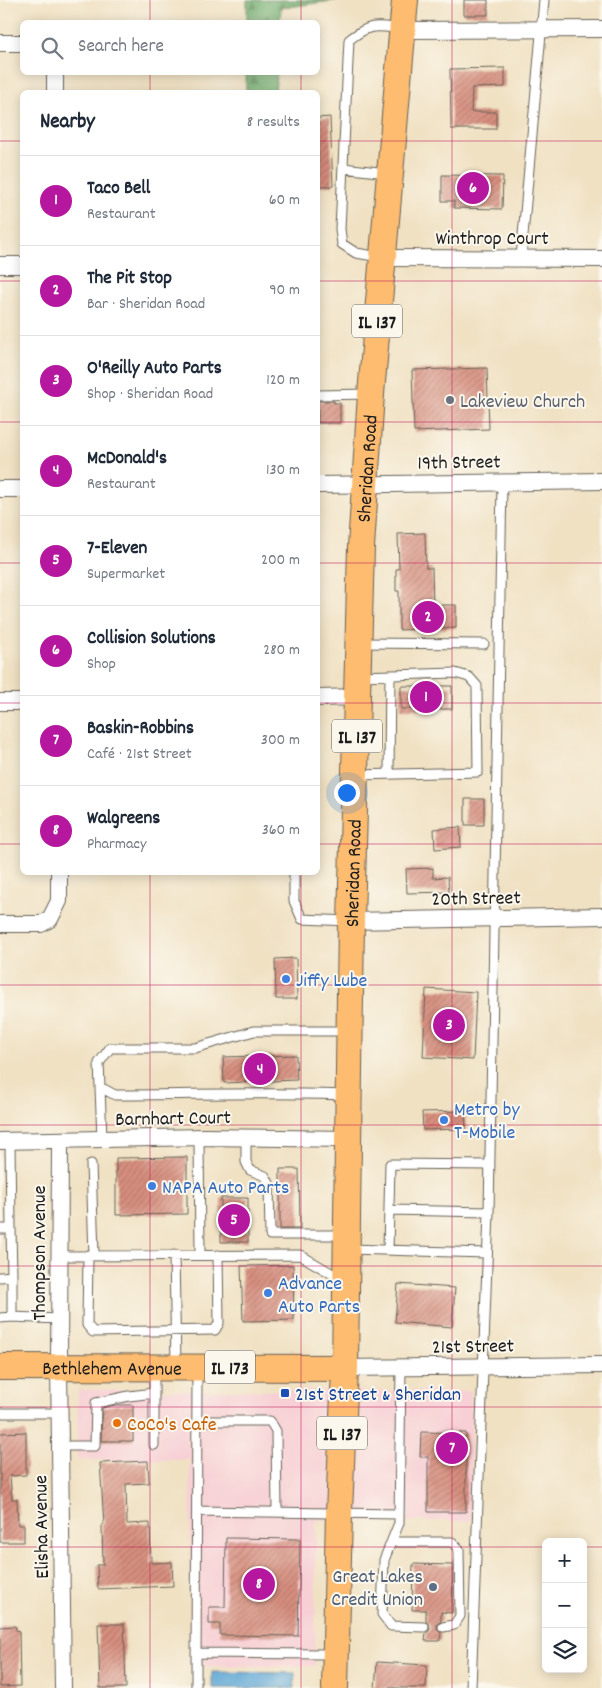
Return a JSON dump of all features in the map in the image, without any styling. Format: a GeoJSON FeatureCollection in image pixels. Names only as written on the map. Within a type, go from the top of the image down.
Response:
{"type":"FeatureCollection","features":[{"type":"Feature","properties":{"kind":"main road","name":"Sheridan Road"},"geometry":{"type":"LineString","coordinates":[[335,1688],[345,1368],[351,921],[361,546],[371,394],[405,0]]}},
{"type":"Feature","properties":{"kind":"main road","name":"Bethlehem Avenue"},"geometry":{"type":"LineString","coordinates":[[0,1367],[345,1368]]}},
{"type":"Feature","properties":{"kind":"street"},"geometry":{"type":"LineString","coordinates":[[403,30],[602,29]]}},
{"type":"Feature","properties":{"kind":"street"},"geometry":{"type":"LineString","coordinates":[[0,43],[20,43]]}},
{"type":"Feature","properties":{"kind":"street"},"geometry":{"type":"LineString","coordinates":[[55,75],[55,90]]}},
{"type":"Feature","properties":{"kind":"street","name":"Winthrop Court"},"geometry":{"type":"LineString","coordinates":[[383,258],[602,259]]}},
{"type":"Feature","properties":{"kind":"street"},"geometry":{"type":"LineString","coordinates":[[0,265],[20,265]]}},
{"type":"Feature","properties":{"kind":"street","name":"19th Street"},"geometry":{"type":"LineString","coordinates":[[320,485],[602,481]]}},
{"type":"Feature","properties":{"kind":"street"},"geometry":{"type":"LineString","coordinates":[[0,489],[20,489]]}},
{"type":"Feature","properties":{"kind":"street"},"geometry":{"type":"LineString","coordinates":[[320,697],[358,686]]}},
{"type":"Feature","properties":{"kind":"street"},"geometry":{"type":"LineString","coordinates":[[0,702],[20,702]]}},
{"type":"Feature","properties":{"kind":"street"},"geometry":{"type":"LineString","coordinates":[[0,924],[41,924],[50,919],[59,901],[59,875]]}},
{"type":"Feature","properties":{"kind":"street","name":"20th Street"},"geometry":{"type":"LineString","coordinates":[[351,921],[602,916]]}},
{"type":"Feature","properties":{"kind":"street","name":"Barnhart Court"},"geometry":{"type":"LineString","coordinates":[[5,1141],[199,1137],[347,1139]]}},
{"type":"Feature","properties":{"kind":"street","name":"Thompson Avenue"},"geometry":{"type":"LineString","coordinates":[[59,1366],[60,1140]]}},
{"type":"Feature","properties":{"kind":"street","name":"21st Street"},"geometry":{"type":"LineString","coordinates":[[345,1368],[602,1365]]}},
{"type":"Feature","properties":{"kind":"street","name":"Elisha Avenue"},"geometry":{"type":"LineString","coordinates":[[59,1366],[62,1688]]}},
{"type":"Feature","properties":{"kind":"lane"},"geometry":{"type":"LineString","coordinates":[[521,258],[544,0]]}},
{"type":"Feature","properties":{"kind":"lane"},"geometry":{"type":"LineString","coordinates":[[383,258],[356,253],[342,244],[340,229],[342,168],[349,40],[360,31],[375,26],[403,30]]}},
{"type":"Feature","properties":{"kind":"lane"},"geometry":{"type":"LineString","coordinates":[[342,168],[390,173]]}},
{"type":"Feature","properties":{"kind":"lane"},"geometry":{"type":"LineString","coordinates":[[320,395],[371,394]]}},
{"type":"Feature","properties":{"kind":"lane"},"geometry":{"type":"LineString","coordinates":[[471,1688],[489,1212],[502,482]]}},
{"type":"Feature","properties":{"kind":"lane"},"geometry":{"type":"LineString","coordinates":[[359,643],[484,644]]}},
{"type":"Feature","properties":{"kind":"lane"},"geometry":{"type":"LineString","coordinates":[[356,775],[478,772],[477,686],[469,676],[455,673],[390,675],[358,686]]}},
{"type":"Feature","properties":{"kind":"lane"},"geometry":{"type":"LineString","coordinates":[[389,774],[390,675]]}},
{"type":"Feature","properties":{"kind":"lane"},"geometry":{"type":"LineString","coordinates":[[294,875],[294,901],[302,919],[351,921]]}},
{"type":"Feature","properties":{"kind":"lane"},"geometry":{"type":"LineString","coordinates":[[102,1139],[99,1063],[110,1048],[195,1048],[254,1031],[349,1031]]}},
{"type":"Feature","properties":{"kind":"lane"},"geometry":{"type":"LineString","coordinates":[[100,1088],[115,1095],[253,1095],[294,1093],[348,1095]]}},
{"type":"Feature","properties":{"kind":"lane"},"geometry":{"type":"LineString","coordinates":[[199,1137],[200,1255]]}},
{"type":"Feature","properties":{"kind":"lane"},"geometry":{"type":"LineString","coordinates":[[246,1138],[246,1162],[250,1170],[265,1176],[269,1183],[270,1235],[346,1242],[388,1250],[486,1254]]}},
{"type":"Feature","properties":{"kind":"lane"},"geometry":{"type":"LineString","coordinates":[[5,1141],[5,1186],[11,1229],[12,1317]]}},
{"type":"Feature","properties":{"kind":"lane"},"geometry":{"type":"LineString","coordinates":[[91,1164],[91,1255],[87,1325],[93,1332],[215,1330],[219,1323],[218,1255]]}},
{"type":"Feature","properties":{"kind":"lane"},"geometry":{"type":"LineString","coordinates":[[388,1250],[390,1164],[490,1165]]}},
{"type":"Feature","properties":{"kind":"lane"},"geometry":{"type":"LineString","coordinates":[[389,1210],[489,1212]]}},
{"type":"Feature","properties":{"kind":"lane"},"geometry":{"type":"LineString","coordinates":[[0,1229],[11,1229]]}},
{"type":"Feature","properties":{"kind":"lane"},"geometry":{"type":"LineString","coordinates":[[174,1255],[176,1367],[197,1421],[196,1688]]}},
{"type":"Feature","properties":{"kind":"lane"},"geometry":{"type":"LineString","coordinates":[[60,1256],[300,1255],[346,1282]]}},
{"type":"Feature","properties":{"kind":"lane"},"geometry":{"type":"LineString","coordinates":[[0,1277],[12,1276]]}},
{"type":"Feature","properties":{"kind":"lane"},"geometry":{"type":"LineString","coordinates":[[0,1318],[59,1319]]}},
{"type":"Feature","properties":{"kind":"lane"},"geometry":{"type":"LineString","coordinates":[[154,1445],[154,1393],[176,1367]]}},
{"type":"Feature","properties":{"kind":"lane"},"geometry":{"type":"LineString","coordinates":[[401,1367],[399,1523],[384,1560],[382,1614],[391,1626],[424,1627]]}},
{"type":"Feature","properties":{"kind":"lane"},"geometry":{"type":"LineString","coordinates":[[60,1446],[95,1446],[96,1403],[154,1393]]}},
{"type":"Feature","properties":{"kind":"lane"},"geometry":{"type":"LineString","coordinates":[[0,1413],[60,1413]]}},
{"type":"Feature","properties":{"kind":"lane"},"geometry":{"type":"LineString","coordinates":[[197,1421],[270,1421],[276,1431],[277,1512]]}},
{"type":"Feature","properties":{"kind":"lane"},"geometry":{"type":"LineString","coordinates":[[196,1511],[399,1514]]}},
{"type":"Feature","properties":{"kind":"lane"},"geometry":{"type":"LineString","coordinates":[[392,1542],[452,1542],[459,1549],[460,1616],[454,1625],[442,1627]]}},
{"type":"Feature","properties":{"kind":"lane"},"geometry":{"type":"LineString","coordinates":[[196,1653],[335,1654]]}},
{"type":"Feature","properties":{"kind":"shaded area"},"geometry":{"type":"Polygon","coordinates":[[[78,1390],[471,1391],[472,1521],[316,1520],[315,1666],[191,1666],[190,1460],[77,1460],[78,1390]]]}},
{"type":"Feature","properties":{"kind":"green space"},"geometry":{"type":"Polygon","coordinates":[[[247,0],[339,0],[281,8],[280,20],[247,20],[247,0]]]}},
{"type":"Feature","properties":{"kind":"green space"},"geometry":{"type":"Polygon","coordinates":[[[246,75],[277,75],[275,90],[246,90],[246,75]]]}},
{"type":"Feature","properties":{"kind":"water"},"geometry":{"type":"Polygon","coordinates":[[[212,1672],[295,1673],[294,1688],[212,1688],[212,1672]]]}},
{"type":"Feature","properties":{"kind":"building"},"geometry":{"type":"Polygon","coordinates":[[[464,0],[488,0],[488,15],[464,15],[464,0]]]}},
{"type":"Feature","properties":{"kind":"building"},"geometry":{"type":"Polygon","coordinates":[[[505,68],[505,87],[472,88],[471,112],[496,112],[496,129],[451,129],[450,69],[505,68]]]}},
{"type":"Feature","properties":{"kind":"building"},"geometry":{"type":"Polygon","coordinates":[[[330,117],[333,186],[320,186],[320,118],[330,117]]]}},
{"type":"Feature","properties":{"kind":"building"},"geometry":{"type":"Polygon","coordinates":[[[442,175],[503,176],[502,209],[454,208],[454,201],[442,201],[442,175]]]}},
{"type":"Feature","properties":{"kind":"building","name":"Lakeview Church"},"geometry":{"type":"Polygon","coordinates":[[[487,368],[489,429],[414,432],[412,370],[487,368]]]}},
{"type":"Feature","properties":{"kind":"building"},"geometry":{"type":"Polygon","coordinates":[[[320,401],[340,403],[340,423],[320,423],[320,401]]]}},
{"type":"Feature","properties":{"kind":"building"},"geometry":{"type":"Polygon","coordinates":[[[425,533],[426,568],[432,568],[433,605],[456,605],[456,628],[399,630],[399,591],[396,591],[396,569],[399,569],[398,534],[425,533]]]}},
{"type":"Feature","properties":{"kind":"building"},"geometry":{"type":"Polygon","coordinates":[[[401,686],[452,686],[452,709],[401,709],[401,686]]]}},
{"type":"Feature","properties":{"kind":"building"},"geometry":{"type":"Polygon","coordinates":[[[465,799],[484,799],[484,825],[465,825],[465,799]]]}},
{"type":"Feature","properties":{"kind":"building"},"geometry":{"type":"Polygon","coordinates":[[[460,827],[461,847],[435,849],[434,829],[460,827]]]}},
{"type":"Feature","properties":{"kind":"building"},"geometry":{"type":"Polygon","coordinates":[[[433,868],[433,878],[448,877],[449,892],[407,893],[406,869],[433,868]]]}},
{"type":"Feature","properties":{"kind":"building","name":"Jiffy Lube"},"geometry":{"type":"Polygon","coordinates":[[[296,958],[297,999],[276,999],[275,959],[296,958]]]}},
{"type":"Feature","properties":{"kind":"building"},"geometry":{"type":"Polygon","coordinates":[[[426,989],[476,992],[473,1060],[423,1057],[426,989]]]}},
{"type":"Feature","properties":{"kind":"building"},"geometry":{"type":"Polygon","coordinates":[[[296,1055],[297,1080],[224,1083],[223,1057],[296,1055]]]}},
{"type":"Feature","properties":{"kind":"building","name":"Metro by T-Mobile"},"geometry":{"type":"Polygon","coordinates":[[[465,1111],[466,1129],[423,1130],[422,1112],[465,1111]]]}},
{"type":"Feature","properties":{"kind":"building","name":"NAPA Auto Parts"},"geometry":{"type":"Polygon","coordinates":[[[187,1157],[187,1214],[116,1215],[116,1158],[187,1157]]]}},
{"type":"Feature","properties":{"kind":"building"},"geometry":{"type":"Polygon","coordinates":[[[280,1169],[299,1169],[300,1229],[280,1229],[280,1169]]]}},
{"type":"Feature","properties":{"kind":"building"},"geometry":{"type":"Polygon","coordinates":[[[221,1198],[248,1198],[248,1242],[221,1242],[221,1198]]]}},
{"type":"Feature","properties":{"kind":"building","name":"Advance Auto Parts"},"geometry":{"type":"Polygon","coordinates":[[[293,1265],[294,1320],[243,1321],[241,1266],[293,1265]]]}},
{"type":"Feature","properties":{"kind":"building"},"geometry":{"type":"Polygon","coordinates":[[[398,1284],[455,1288],[452,1327],[395,1322],[398,1284]]]}},
{"type":"Feature","properties":{"kind":"building","name":"CoCo's Cafe"},"geometry":{"type":"Polygon","coordinates":[[[115,1405],[133,1405],[133,1441],[101,1441],[102,1408],[115,1405]]]}},
{"type":"Feature","properties":{"kind":"building"},"geometry":{"type":"Polygon","coordinates":[[[26,1432],[26,1475],[10,1476],[12,1499],[17,1499],[18,1525],[24,1525],[24,1542],[0,1542],[0,1433],[26,1432]]]}},
{"type":"Feature","properties":{"kind":"building"},"geometry":{"type":"Polygon","coordinates":[[[421,1432],[466,1433],[466,1512],[428,1512],[428,1457],[420,1457],[421,1432]]]}},
{"type":"Feature","properties":{"kind":"building"},"geometry":{"type":"Polygon","coordinates":[[[148,1461],[149,1483],[126,1484],[127,1524],[150,1523],[151,1563],[172,1562],[173,1586],[98,1589],[97,1565],[103,1565],[102,1524],[104,1524],[100,1463],[148,1461]]]}},
{"type":"Feature","properties":{"kind":"building"},"geometry":{"type":"Polygon","coordinates":[[[226,1538],[300,1539],[298,1636],[220,1635],[220,1624],[209,1624],[209,1607],[225,1607],[226,1538]]]}},
{"type":"Feature","properties":{"kind":"building","name":"Great Lakes Credit Union"},"geometry":{"type":"Polygon","coordinates":[[[413,1564],[453,1565],[452,1613],[441,1612],[441,1621],[437,1624],[437,1628],[441,1633],[440,1641],[425,1641],[426,1633],[430,1627],[426,1621],[426,1610],[412,1610],[413,1564]]]}},
{"type":"Feature","properties":{"kind":"building"},"geometry":{"type":"Polygon","coordinates":[[[98,1624],[124,1624],[126,1688],[100,1688],[98,1624]]]}},
{"type":"Feature","properties":{"kind":"building"},"geometry":{"type":"Polygon","coordinates":[[[15,1626],[16,1630],[19,1631],[20,1686],[0,1687],[0,1627],[15,1626]]]}},
{"type":"Feature","properties":{"kind":"building"},"geometry":{"type":"Polygon","coordinates":[[[377,1662],[427,1665],[426,1688],[375,1688],[377,1662]]]}},
{"type":"Feature","properties":{"kind":"place","name":"Collision Solutions"},"geometry":{"type":"Point","coordinates":[473,188]}},
{"type":"Feature","properties":{"kind":"place","name":"Lakeview Church"},"geometry":{"type":"Point","coordinates":[450,400]}},
{"type":"Feature","properties":{"kind":"place","name":"The Pit Stop"},"geometry":{"type":"Point","coordinates":[428,617]}},
{"type":"Feature","properties":{"kind":"place","name":"Taco Bell"},"geometry":{"type":"Point","coordinates":[426,697]}},
{"type":"Feature","properties":{"kind":"place","name":"Jiffy Lube"},"geometry":{"type":"Point","coordinates":[286,979]}},
{"type":"Feature","properties":{"kind":"place","name":"O'Reilly Auto Parts"},"geometry":{"type":"Point","coordinates":[449,1025]}},
{"type":"Feature","properties":{"kind":"place","name":"McDonald's"},"geometry":{"type":"Point","coordinates":[260,1069]}},
{"type":"Feature","properties":{"kind":"place","name":"Metro by T-Mobile"},"geometry":{"type":"Point","coordinates":[444,1120]}},
{"type":"Feature","properties":{"kind":"place","name":"NAPA Auto Parts"},"geometry":{"type":"Point","coordinates":[152,1186]}},
{"type":"Feature","properties":{"kind":"place","name":"7-Eleven"},"geometry":{"type":"Point","coordinates":[234,1220]}},
{"type":"Feature","properties":{"kind":"place","name":"Advance Auto Parts"},"geometry":{"type":"Point","coordinates":[268,1293]}},
{"type":"Feature","properties":{"kind":"place","name":"21st Street & Sheridan"},"geometry":{"type":"Point","coordinates":[285,1393]}},
{"type":"Feature","properties":{"kind":"place","name":"CoCo's Cafe"},"geometry":{"type":"Point","coordinates":[117,1423]}},
{"type":"Feature","properties":{"kind":"place","name":"Baskin-Robbins"},"geometry":{"type":"Point","coordinates":[452,1448]}},
{"type":"Feature","properties":{"kind":"place","name":"Walgreens"},"geometry":{"type":"Point","coordinates":[259,1584]}},
{"type":"Feature","properties":{"kind":"place","name":"Great Lakes Credit Union"},"geometry":{"type":"Point","coordinates":[433,1587]}}]}
